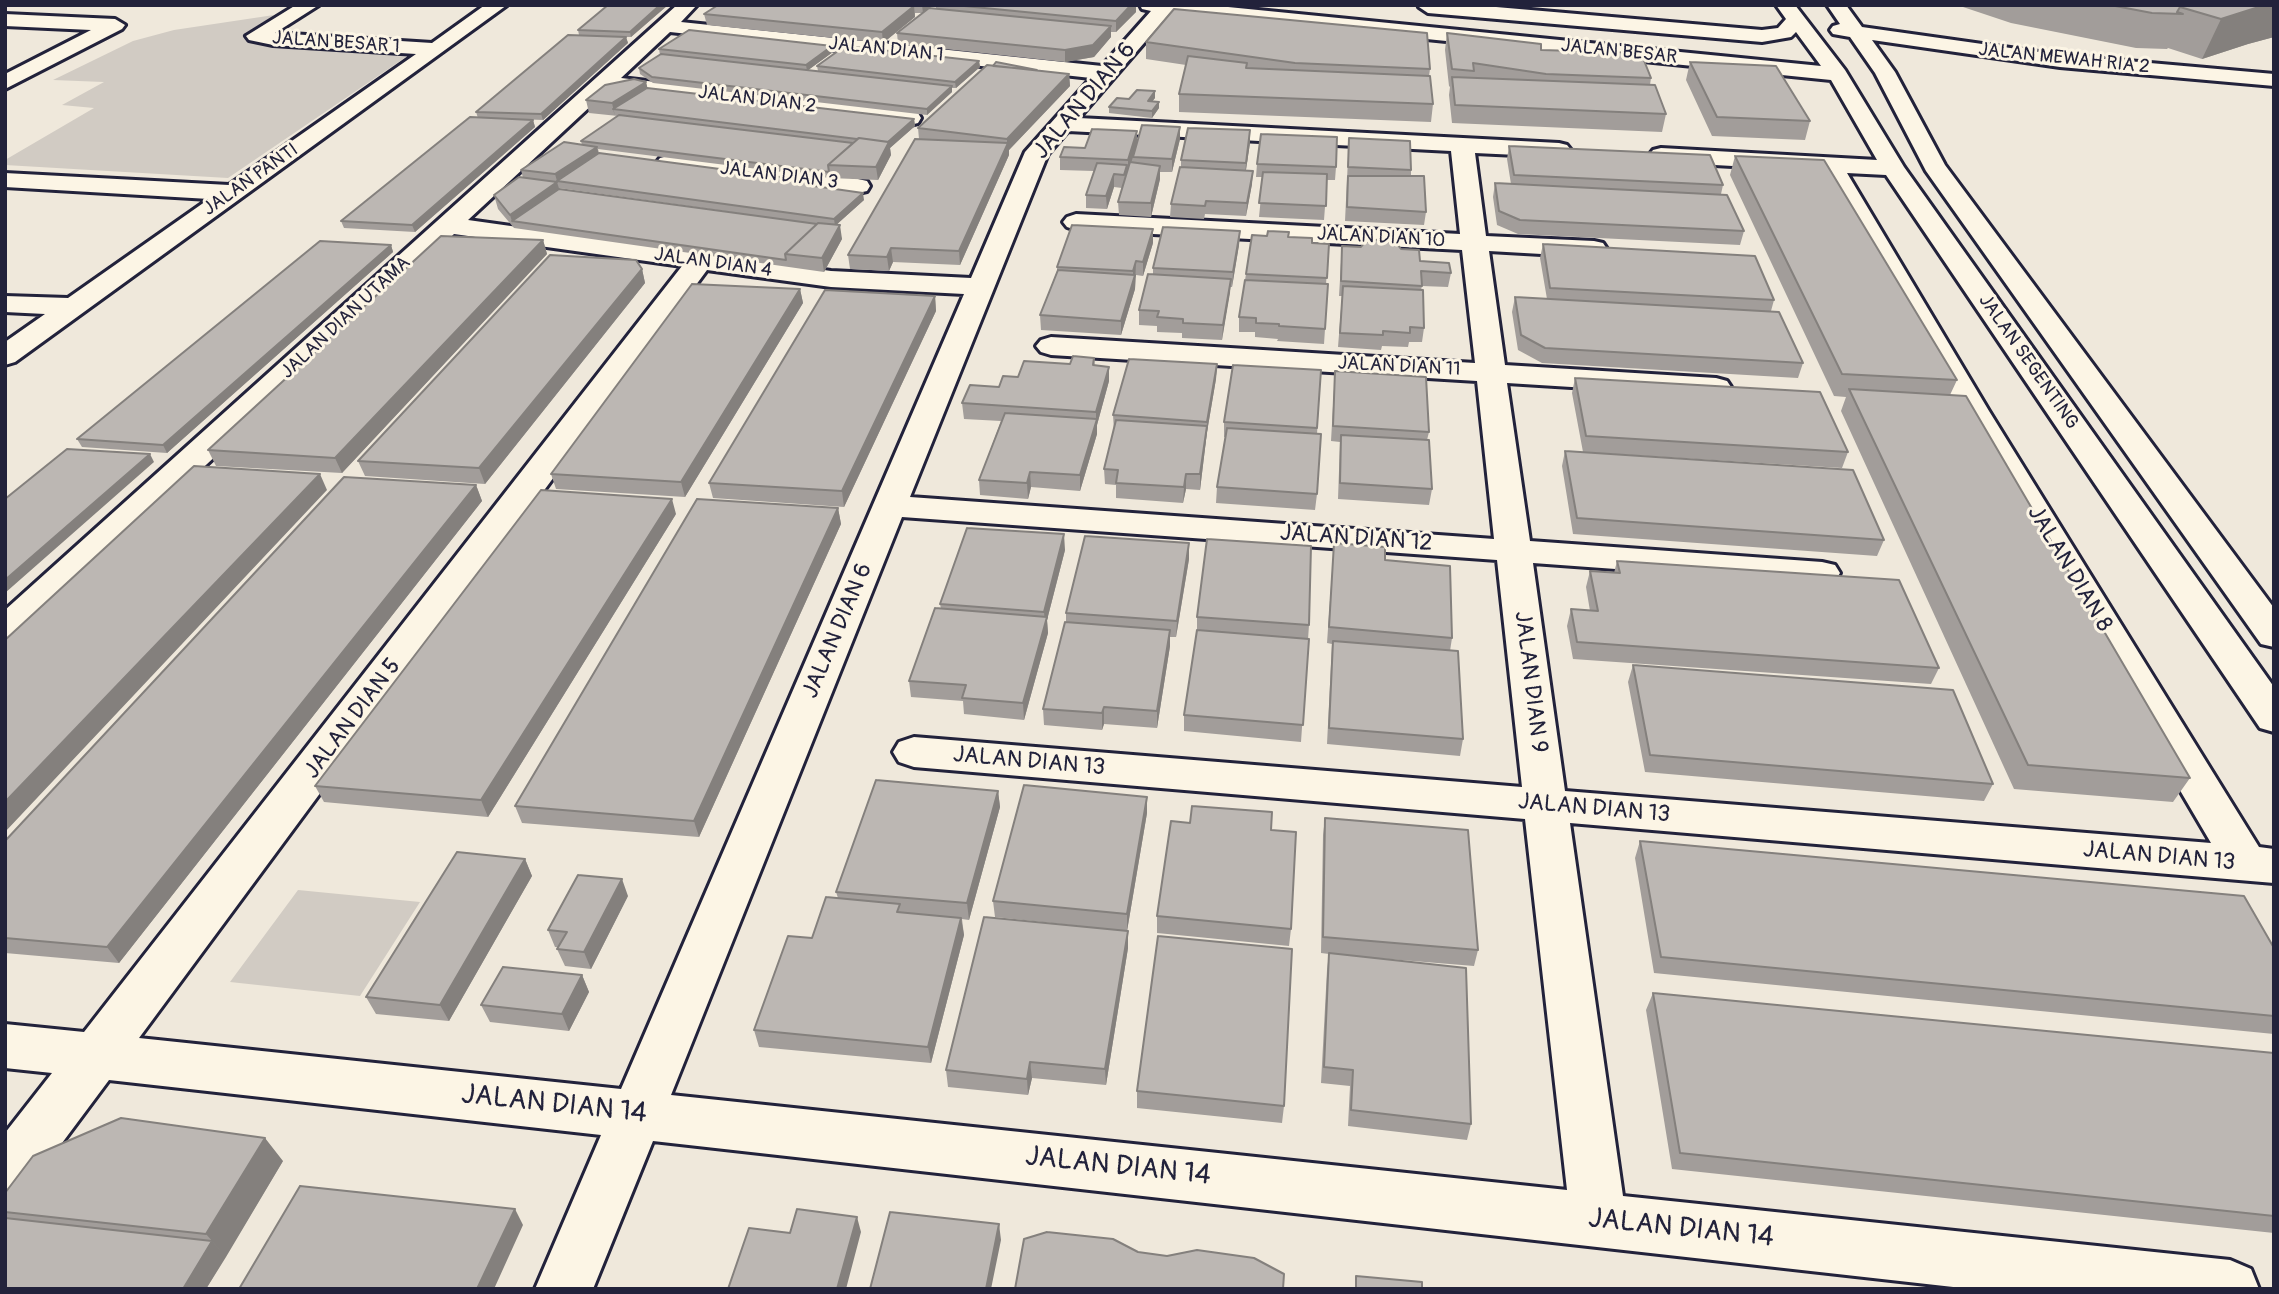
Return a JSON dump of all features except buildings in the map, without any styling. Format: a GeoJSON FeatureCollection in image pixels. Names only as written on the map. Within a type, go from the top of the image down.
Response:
{"type":"FeatureCollection","features":[{"type":"Feature","properties":{"kind":"street","name":"JALAN BESAR 1"},"geometry":{"type":"LineString","coordinates":[[310,5],[256,36],[435,50]]}},
{"type":"Feature","properties":{"kind":"street","name":"JALAN PANTI"},"geometry":{"type":"LineString","coordinates":[[5,356],[498,5]]}},
{"type":"Feature","properties":{"kind":"street","name":"JALAN DIAN UTAMA"},"geometry":{"type":"LineString","coordinates":[[5,631],[688,5]]}},
{"type":"Feature","properties":{"kind":"street","name":"JALAN BESAR"},"geometry":{"type":"LineString","coordinates":[[1412,5],[1595,14],[1762,36],[1784,33],[1790,14]]}},
{"type":"Feature","properties":{"kind":"street","name":"JALAN SEGENTING"},"geometry":{"type":"LineString","coordinates":[[1836,5],[1885,72],[1934,166],[2274,635]]}},
{"type":"Feature","properties":{"kind":"street"},"geometry":{"type":"LineString","coordinates":[[1844,5],[1889,28],[1974,50]]}},
{"type":"Feature","properties":{"kind":"street","name":"JALAN BESAR"},"geometry":{"type":"LineString","coordinates":[[1157,6],[1838,74]]}},
{"type":"Feature","properties":{"kind":"street","name":"JALAN DIAN 6"},"geometry":{"type":"LineString","coordinates":[[564,1289],[1037,152],[1107,73],[1157,6]]}},
{"type":"Feature","properties":{"kind":"street","name":"JALAN SEGENTING"},"geometry":{"type":"LineString","coordinates":[[1790,14],[1838,74],[1893,168],[2274,718]]}},
{"type":"Feature","properties":{"kind":"street"},"geometry":{"type":"LineString","coordinates":[[1790,14],[1823,26],[1856,33]]}},
{"type":"Feature","properties":{"kind":"street"},"geometry":{"type":"LineString","coordinates":[[5,20],[116,25],[5,83]]}},
{"type":"Feature","properties":{"kind":"street","name":"JALAN DIAN 1"},"geometry":{"type":"LineString","coordinates":[[665,26],[1107,73]]}},
{"type":"Feature","properties":{"kind":"street"},"geometry":{"type":"LineString","coordinates":[[1817,47],[1817,39],[1821,36],[1856,33]]}},
{"type":"Feature","properties":{"kind":"street","name":"JALAN MEWAH RIA 2"},"geometry":{"type":"LineString","coordinates":[[1856,33],[1974,50],[2274,80]]}},
{"type":"Feature","properties":{"kind":"street"},"geometry":{"type":"LineString","coordinates":[[1643,154],[1893,168],[1916,148],[1919,121],[1910,89],[1918,70],[1934,54],[1974,50]]}},
{"type":"Feature","properties":{"kind":"street","name":"JALAN DIAN 2"},"geometry":{"type":"LineString","coordinates":[[604,82],[910,118]]}},
{"type":"Feature","properties":{"kind":"street"},"geometry":{"type":"LineString","coordinates":[[1062,124],[1588,151]]}},
{"type":"Feature","properties":{"kind":"street","name":"JALAN DIAN 9"},"geometry":{"type":"LineString","coordinates":[[1462,145],[1598,1220]]}},
{"type":"Feature","properties":{"kind":"street"},"geometry":{"type":"LineString","coordinates":[[534,146],[561,149]]}},
{"type":"Feature","properties":{"kind":"street","name":"JALAN DIAN 3"},"geometry":{"type":"LineString","coordinates":[[642,159],[858,186]]}},
{"type":"Feature","properties":{"kind":"street","name":"JALAN DIAN 8"},"geometry":{"type":"LineString","coordinates":[[1830,164],[1973,411],[2260,865]]}},
{"type":"Feature","properties":{"kind":"street"},"geometry":{"type":"LineString","coordinates":[[5,180],[233,193]]}},
{"type":"Feature","properties":{"kind":"street","name":"JALAN DIAN 10"},"geometry":{"type":"LineString","coordinates":[[1076,222],[1620,251]]}},
{"type":"Feature","properties":{"kind":"street","name":"JALAN DIAN 4"},"geometry":{"type":"LineString","coordinates":[[447,225],[831,279],[981,287]]}},
{"type":"Feature","properties":{"kind":"street","name":"JALAN DIAN 5"},"geometry":{"type":"LineString","coordinates":[[5,1176],[700,261]]}},
{"type":"Feature","properties":{"kind":"street"},"geometry":{"type":"LineString","coordinates":[[5,304],[74,307]]}},
{"type":"Feature","properties":{"kind":"street","name":"JALAN DIAN 11"},"geometry":{"type":"LineString","coordinates":[[1051,346],[1748,388]]}},
{"type":"Feature","properties":{"kind":"street","name":"JALAN DIAN 12"},"geometry":{"type":"LineString","coordinates":[[890,506],[1822,573]]}},
{"type":"Feature","properties":{"kind":"street","name":"JALAN DIAN 13"},"geometry":{"type":"LineString","coordinates":[[914,752],[2260,865]]}},
{"type":"Feature","properties":{"kind":"street","name":"JALAN DIAN 14"},"geometry":{"type":"LineString","coordinates":[[5,1046],[2230,1289]]}},
{"type":"Feature","properties":{"kind":"shaded area"},"geometry":{"type":"Polygon","coordinates":[[[274,15],[245,41],[406,57],[228,178],[5,165],[5,160],[94,108],[62,105],[104,82],[53,80],[133,41],[174,30],[274,15]]]}},
{"type":"Feature","properties":{"kind":"shaded area"},"geometry":{"type":"Polygon","coordinates":[[[298,890],[420,902],[360,996],[230,982],[298,890]]]}}]}
